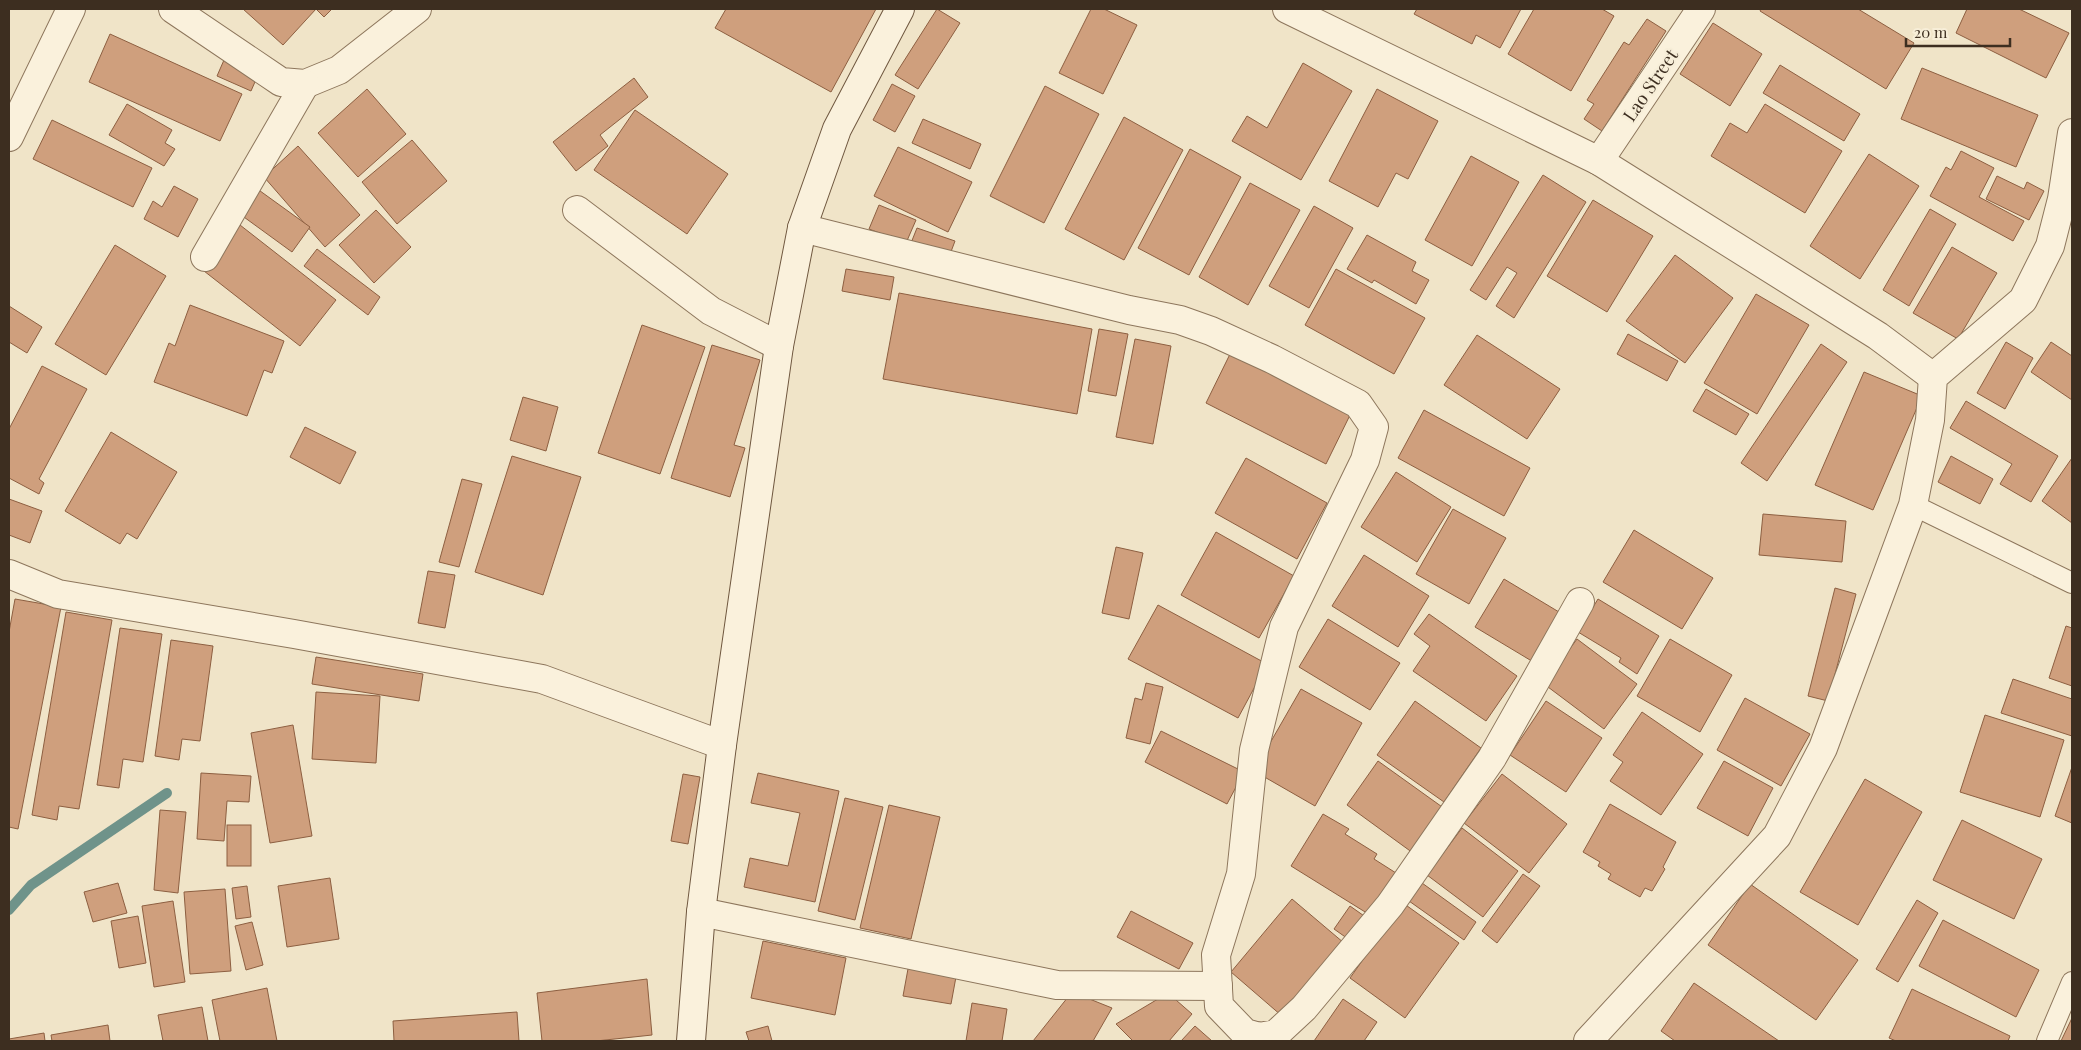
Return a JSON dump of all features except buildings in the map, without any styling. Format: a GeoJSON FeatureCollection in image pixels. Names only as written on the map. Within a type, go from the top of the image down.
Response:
{"type":"FeatureCollection","features":[{"type":"Feature","properties":{"kind":"street"},"geometry":{"type":"LineString","coordinates":[[9,137],[71,9]]}},
{"type":"Feature","properties":{"kind":"street"},"geometry":{"type":"LineString","coordinates":[[173,9],[281,82],[305,84],[339,70],[417,9]]}},
{"type":"Feature","properties":{"kind":"street"},"geometry":{"type":"LineString","coordinates":[[690,1041],[701,912],[722,745],[779,346],[802,228],[837,129],[900,9]]}},
{"type":"Feature","properties":{"kind":"street"},"geometry":{"type":"LineString","coordinates":[[1287,9],[1328,18],[1599,161],[1878,336],[1933,378]]}},
{"type":"Feature","properties":{"kind":"street","name":"Lao Street"},"geometry":{"type":"LineString","coordinates":[[1599,161],[1701,9]]}},
{"type":"Feature","properties":{"kind":"street"},"geometry":{"type":"LineString","coordinates":[[205,257],[305,84]]}},
{"type":"Feature","properties":{"kind":"street"},"geometry":{"type":"LineString","coordinates":[[1588,1041],[1777,836],[1823,748],[1913,505],[1930,420],[1933,378],[2023,300],[2050,246],[2062,199],[2072,133]]}},
{"type":"Feature","properties":{"kind":"street"},"geometry":{"type":"LineString","coordinates":[[577,210],[711,311],[779,346]]}},
{"type":"Feature","properties":{"kind":"street"},"geometry":{"type":"LineString","coordinates":[[802,228],[1129,310],[1180,320],[1211,331],[1272,359],[1358,404],[1374,427],[1365,460],[1284,628],[1254,750],[1241,874],[1216,955],[1219,1006],[1245,1033],[1259,1037],[1276,1034],[1304,1008],[1390,905],[1492,758],[1580,602]]}},
{"type":"Feature","properties":{"kind":"street"},"geometry":{"type":"LineString","coordinates":[[9,574],[58,594],[542,679],[722,745]]}},
{"type":"Feature","properties":{"kind":"street"},"geometry":{"type":"LineString","coordinates":[[701,912],[1058,984],[1218,986]]}},
{"type":"Feature","properties":{"kind":"lane"},"geometry":{"type":"LineString","coordinates":[[1913,505],[2072,583]]}},
{"type":"Feature","properties":{"kind":"lane"},"geometry":{"type":"LineString","coordinates":[[2048,1041],[2072,982]]}},
{"type":"Feature","properties":{"kind":"waterway"},"geometry":{"type":"LineString","coordinates":[[9,910],[31,885],[167,793]]}}]}
